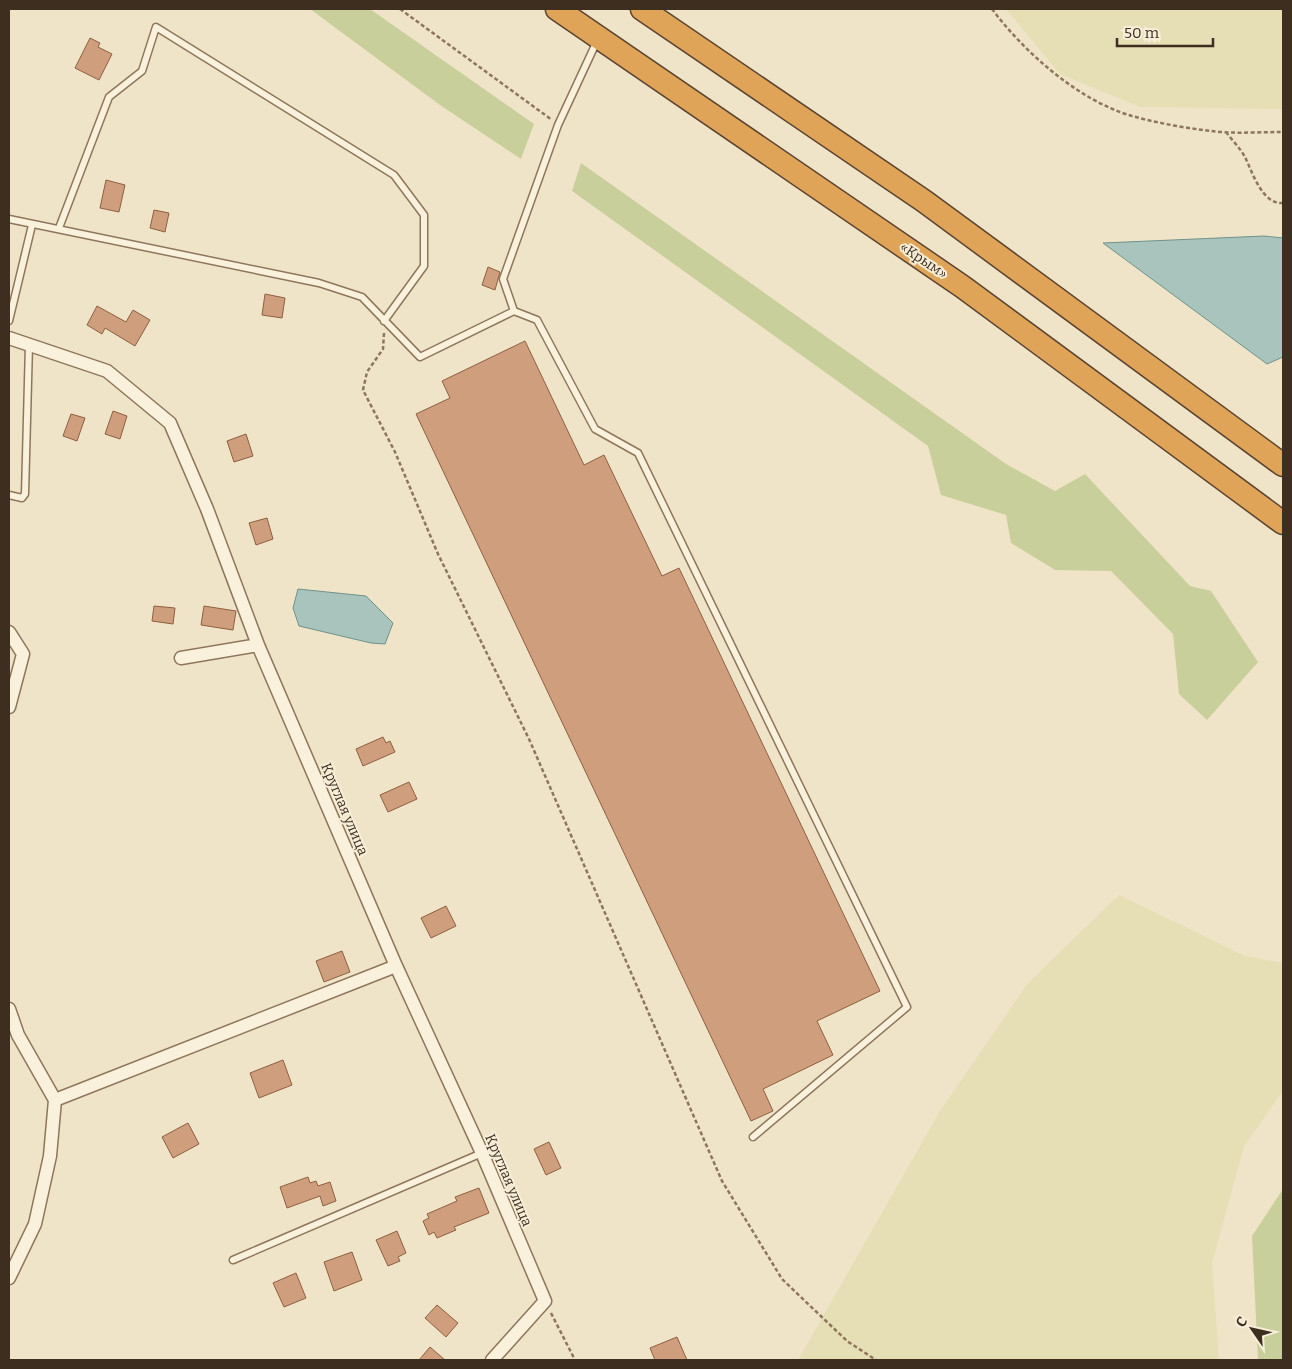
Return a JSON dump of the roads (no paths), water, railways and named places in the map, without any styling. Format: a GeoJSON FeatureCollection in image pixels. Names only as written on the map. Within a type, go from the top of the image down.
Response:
{"type":"FeatureCollection","features":[{"type":"Feature","properties":{"kind":"highway","name":"«Крым»"},"geometry":{"type":"LineString","coordinates":[[557,9],[963,287],[1283,523]]}},
{"type":"Feature","properties":{"kind":"highway"},"geometry":{"type":"LineString","coordinates":[[642,9],[924,201],[1283,466]]}},
{"type":"Feature","properties":{"kind":"street","name":"Круглая улица"},"geometry":{"type":"LineString","coordinates":[[9,338],[106,371],[170,423],[207,509],[258,645],[396,966],[482,1153],[544,1301],[492,1360]]}},
{"type":"Feature","properties":{"kind":"street"},"geometry":{"type":"LineString","coordinates":[[9,632],[23,654],[9,706]]}},
{"type":"Feature","properties":{"kind":"street"},"geometry":{"type":"LineString","coordinates":[[181,658],[258,645]]}},
{"type":"Feature","properties":{"kind":"street"},"geometry":{"type":"LineString","coordinates":[[55,1100],[396,966]]}},
{"type":"Feature","properties":{"kind":"street"},"geometry":{"type":"LineString","coordinates":[[9,1009],[18,1035],[55,1100],[50,1156],[35,1224],[9,1278]]}},
{"type":"Feature","properties":{"kind":"lane"},"geometry":{"type":"LineString","coordinates":[[58,228],[109,97],[142,71],[156,27],[394,176],[424,215],[424,266],[384,321]]}},
{"type":"Feature","properties":{"kind":"lane"},"geometry":{"type":"LineString","coordinates":[[514,311],[503,279],[558,125],[599,37]]}},
{"type":"Feature","properties":{"kind":"lane"},"geometry":{"type":"LineString","coordinates":[[9,219],[319,283],[362,297],[420,357],[514,311],[537,320],[595,429],[638,453],[907,1008],[753,1137]]}},
{"type":"Feature","properties":{"kind":"lane"},"geometry":{"type":"LineString","coordinates":[[9,321],[32,225]]}},
{"type":"Feature","properties":{"kind":"lane"},"geometry":{"type":"LineString","coordinates":[[9,495],[22,498],[25,494],[29,344]]}},
{"type":"Feature","properties":{"kind":"lane"},"geometry":{"type":"LineString","coordinates":[[233,1260],[482,1153]]}},
{"type":"Feature","properties":{"kind":"water"},"geometry":{"type":"Polygon","coordinates":[[[1264,236],[1283,238],[1283,357],[1267,364],[1103,243],[1264,236]]]}},
{"type":"Feature","properties":{"kind":"water"},"geometry":{"type":"Polygon","coordinates":[[[298,589],[366,596],[393,623],[385,644],[371,643],[299,626],[293,608],[298,589]]]}}]}
